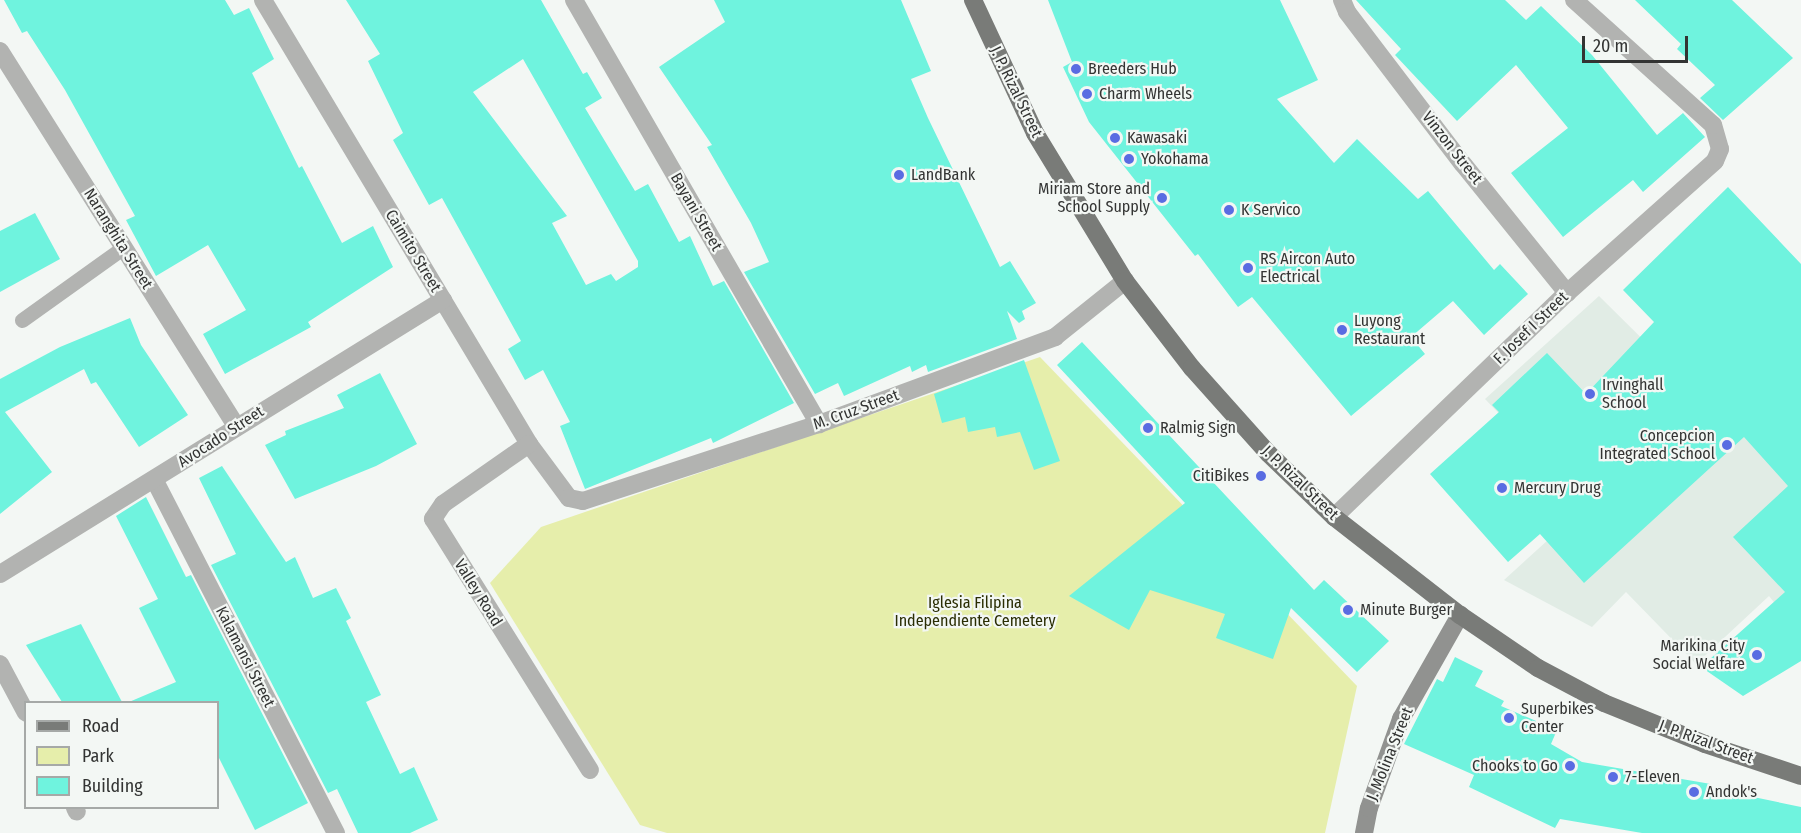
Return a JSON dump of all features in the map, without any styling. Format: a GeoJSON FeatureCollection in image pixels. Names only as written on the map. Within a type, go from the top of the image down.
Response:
{"type":"FeatureCollection","features":[{"type":"Feature","properties":{"kind":"main road","name":"J. P. Rizal Street"},"geometry":{"type":"LineString","coordinates":[[973,0],[1035,133],[1125,281],[1192,369],[1269,454],[1334,517],[1460,615],[1538,668],[1604,703],[1705,744],[1801,776]]}},
{"type":"Feature","properties":{"kind":"street","name":"Bayani Street"},"geometry":{"type":"LineString","coordinates":[[573,0],[819,424]]}},
{"type":"Feature","properties":{"kind":"street","name":"Vinzon Street"},"geometry":{"type":"LineString","coordinates":[[1342,0],[1347,12],[1463,164],[1567,293]]}},
{"type":"Feature","properties":{"kind":"street","name":"F. Josef I Street"},"geometry":{"type":"LineString","coordinates":[[1334,517],[1567,293],[1715,161],[1720,149],[1719,138],[1713,125],[1574,0]]}},
{"type":"Feature","properties":{"kind":"street","name":"Caimito Street"},"geometry":{"type":"LineString","coordinates":[[270,2],[529,444],[569,498]]}},
{"type":"Feature","properties":{"kind":"street","name":"Naranghita Street"},"geometry":{"type":"LineString","coordinates":[[0,51],[236,426]]}},
{"type":"Feature","properties":{"kind":"street","name":"M. Cruz Street"},"geometry":{"type":"LineString","coordinates":[[569,498],[583,501],[819,424],[1055,337],[1125,281]]}},
{"type":"Feature","properties":{"kind":"street","name":"Avocado Street"},"geometry":{"type":"LineString","coordinates":[[0,574],[155,481],[236,426],[443,300]]}},
{"type":"Feature","properties":{"kind":"street","name":"Valley Road"},"geometry":{"type":"LineString","coordinates":[[529,444],[443,504],[433,519],[590,770]]}},
{"type":"Feature","properties":{"kind":"street","name":"Kalamansi Street"},"geometry":{"type":"LineString","coordinates":[[155,481],[336,833]]}},
{"type":"Feature","properties":{"kind":"street","name":"J. Molina Street"},"geometry":{"type":"LineString","coordinates":[[1364,833],[1369,808],[1401,720],[1460,615]]}},
{"type":"Feature","properties":{"kind":"street"},"geometry":{"type":"LineString","coordinates":[[0,664],[24,709]]}},
{"type":"Feature","properties":{"kind":"lane"},"geometry":{"type":"LineString","coordinates":[[22,320],[124,248]]}},
{"type":"Feature","properties":{"kind":"shaded area","name":"Irvinghall School"},"geometry":{"type":"Polygon","coordinates":[[[1599,296],[1694,390],[1579,497],[1485,399],[1599,296]]]}},
{"type":"Feature","properties":{"kind":"shaded area","name":"Concepcion Integrated School"},"geometry":{"type":"Polygon","coordinates":[[[1801,310],[1801,636],[1769,596],[1696,664],[1626,592],[1592,627],[1504,580],[1801,310]]]}},
{"type":"Feature","properties":{"kind":"green space","name":"Iglesia Filipina Independiente Cemetery"},"geometry":{"type":"Polygon","coordinates":[[[1040,357],[1357,686],[1325,833],[667,833],[640,825],[490,583],[541,527],[1040,357]]]}},
{"type":"Feature","properties":{"kind":"building"},"geometry":{"type":"Polygon","coordinates":[[[4,0],[225,0],[234,15],[249,8],[274,59],[252,73],[299,168],[302,166],[342,243],[373,226],[393,267],[308,322],[311,327],[225,374],[203,334],[246,310],[208,245],[156,276],[126,220],[135,216],[65,90],[27,31],[22,33],[4,0]]]}},
{"type":"Feature","properties":{"kind":"building"},"geometry":{"type":"Polygon","coordinates":[[[346,0],[541,0],[583,74],[587,72],[602,98],[585,108],[635,191],[648,184],[679,242],[690,236],[713,286],[724,281],[794,403],[713,443],[711,438],[585,489],[560,426],[570,422],[543,370],[525,380],[508,349],[521,341],[442,198],[429,205],[393,140],[403,133],[368,61],[380,54],[346,0]],[[523,59],[473,92],[567,216],[552,223],[586,285],[611,274],[616,281],[638,267],[638,261],[523,59]]]}},
{"type":"Feature","properties":{"kind":"building"},"geometry":{"type":"Polygon","coordinates":[[[714,0],[901,0],[931,71],[911,79],[928,118],[1000,267],[1010,261],[1036,303],[1022,311],[1025,319],[1019,323],[1007,311],[1017,339],[928,372],[926,365],[912,372],[910,366],[844,396],[838,383],[815,394],[744,272],[769,262],[751,223],[707,147],[712,145],[659,67],[725,22],[714,0]]]}},
{"type":"Feature","properties":{"kind":"building"},"geometry":{"type":"Polygon","coordinates":[[[1048,0],[1280,0],[1318,80],[1277,99],[1334,163],[1357,139],[1418,199],[1428,191],[1494,270],[1500,264],[1528,294],[1484,335],[1453,301],[1411,337],[1425,354],[1351,416],[1252,297],[1238,307],[1198,254],[1195,256],[1089,122],[1063,67],[1072,62],[1048,0]]]}},
{"type":"Feature","properties":{"kind":"building"},"geometry":{"type":"Polygon","coordinates":[[[1356,0],[1505,0],[1526,20],[1541,6],[1592,55],[1657,135],[1683,113],[1705,137],[1643,192],[1633,180],[1563,237],[1511,173],[1568,128],[1516,65],[1457,121],[1395,55],[1401,49],[1356,0]]]}},
{"type":"Feature","properties":{"kind":"building"},"geometry":{"type":"Polygon","coordinates":[[[1635,0],[1732,0],[1793,58],[1723,120],[1700,98],[1715,85],[1677,49],[1681,44],[1635,0]]]}},
{"type":"Feature","properties":{"kind":"building"},"geometry":{"type":"Polygon","coordinates":[[[1728,187],[1801,264],[1801,661],[1743,696],[1701,667],[1785,592],[1733,537],[1788,486],[1744,437],[1584,583],[1540,534],[1508,562],[1430,474],[1499,412],[1492,405],[1547,353],[1586,394],[1654,322],[1623,290],[1728,187]]]}},
{"type":"Feature","properties":{"kind":"building"},"geometry":{"type":"Polygon","coordinates":[[[35,213],[60,259],[0,292],[0,231],[35,213]]]}},
{"type":"Feature","properties":{"kind":"building"},"geometry":{"type":"Polygon","coordinates":[[[130,318],[141,345],[188,415],[139,447],[96,382],[91,384],[84,369],[5,412],[52,472],[0,514],[0,379],[60,347],[130,318]]]}},
{"type":"Feature","properties":{"kind":"building"},"geometry":{"type":"Polygon","coordinates":[[[1082,342],[1314,590],[1324,580],[1389,641],[1357,672],[1291,608],[1273,659],[1216,638],[1225,614],[1150,590],[1129,630],[1069,596],[1185,503],[1057,365],[1082,342]]]}},
{"type":"Feature","properties":{"kind":"building"},"geometry":{"type":"Polygon","coordinates":[[[1024,360],[1060,461],[1034,470],[1020,432],[997,437],[995,427],[968,432],[965,417],[942,423],[934,394],[1024,360]]]}},
{"type":"Feature","properties":{"kind":"building"},"geometry":{"type":"Polygon","coordinates":[[[380,373],[417,444],[376,466],[295,499],[265,445],[286,435],[285,431],[344,408],[337,395],[380,373]]]}},
{"type":"Feature","properties":{"kind":"building"},"geometry":{"type":"Polygon","coordinates":[[[222,466],[286,562],[295,557],[313,598],[336,588],[351,618],[346,621],[381,695],[366,702],[400,774],[414,767],[438,820],[410,833],[358,833],[337,789],[328,793],[211,565],[236,554],[199,478],[222,466]]]}},
{"type":"Feature","properties":{"kind":"building"},"geometry":{"type":"Polygon","coordinates":[[[146,497],[186,577],[191,575],[308,803],[255,830],[219,758],[219,701],[131,701],[176,682],[139,608],[158,599],[116,516],[146,497]]]}},
{"type":"Feature","properties":{"kind":"building"},"geometry":{"type":"Polygon","coordinates":[[[81,624],[121,701],[61,701],[26,645],[81,624]]]}},
{"type":"Feature","properties":{"kind":"building"},"geometry":{"type":"Polygon","coordinates":[[[1455,657],[1483,671],[1475,686],[1504,701],[1501,706],[1557,730],[1551,744],[1582,762],[1711,784],[1710,788],[1801,807],[1801,833],[1642,833],[1560,819],[1555,828],[1469,787],[1474,775],[1404,744],[1437,679],[1443,682],[1455,657]]]}},
{"type":"Feature","properties":{"kind":"place","name":"Breeders Hub"},"geometry":{"type":"Point","coordinates":[1076,69]}},
{"type":"Feature","properties":{"kind":"place","name":"Charm Wheels"},"geometry":{"type":"Point","coordinates":[1087,94]}},
{"type":"Feature","properties":{"kind":"place","name":"Kawasaki"},"geometry":{"type":"Point","coordinates":[1115,138]}},
{"type":"Feature","properties":{"kind":"place","name":"Yokohama"},"geometry":{"type":"Point","coordinates":[1129,159]}},
{"type":"Feature","properties":{"kind":"place","name":"LandBank"},"geometry":{"type":"Point","coordinates":[899,175]}},
{"type":"Feature","properties":{"kind":"place","name":"Miriam Store and School Supply"},"geometry":{"type":"Point","coordinates":[1162,198]}},
{"type":"Feature","properties":{"kind":"place","name":"K Servico"},"geometry":{"type":"Point","coordinates":[1229,210]}},
{"type":"Feature","properties":{"kind":"place","name":"RS Aircon Auto Electrical"},"geometry":{"type":"Point","coordinates":[1248,268]}},
{"type":"Feature","properties":{"kind":"place","name":"Luyong Restaurant"},"geometry":{"type":"Point","coordinates":[1342,330]}},
{"type":"Feature","properties":{"kind":"place","name":"Irvinghall School"},"geometry":{"type":"Point","coordinates":[1590,394]}},
{"type":"Feature","properties":{"kind":"place","name":"Ralmig Sign"},"geometry":{"type":"Point","coordinates":[1148,428]}},
{"type":"Feature","properties":{"kind":"place","name":"Concepcion Integrated School"},"geometry":{"type":"Point","coordinates":[1727,445]}},
{"type":"Feature","properties":{"kind":"place","name":"CitiBikes"},"geometry":{"type":"Point","coordinates":[1261,476]}},
{"type":"Feature","properties":{"kind":"place","name":"Mercury Drug"},"geometry":{"type":"Point","coordinates":[1502,488]}},
{"type":"Feature","properties":{"kind":"place","name":"Minute Burger"},"geometry":{"type":"Point","coordinates":[1348,610]}},
{"type":"Feature","properties":{"kind":"place","name":"Marikina City Social Welfare"},"geometry":{"type":"Point","coordinates":[1757,655]}},
{"type":"Feature","properties":{"kind":"place","name":"Superbikes Center"},"geometry":{"type":"Point","coordinates":[1509,718]}},
{"type":"Feature","properties":{"kind":"place","name":"Chooks to Go"},"geometry":{"type":"Point","coordinates":[1570,766]}},
{"type":"Feature","properties":{"kind":"place","name":"7-Eleven"},"geometry":{"type":"Point","coordinates":[1613,777]}},
{"type":"Feature","properties":{"kind":"place","name":"Andok's"},"geometry":{"type":"Point","coordinates":[1694,792]}}]}
